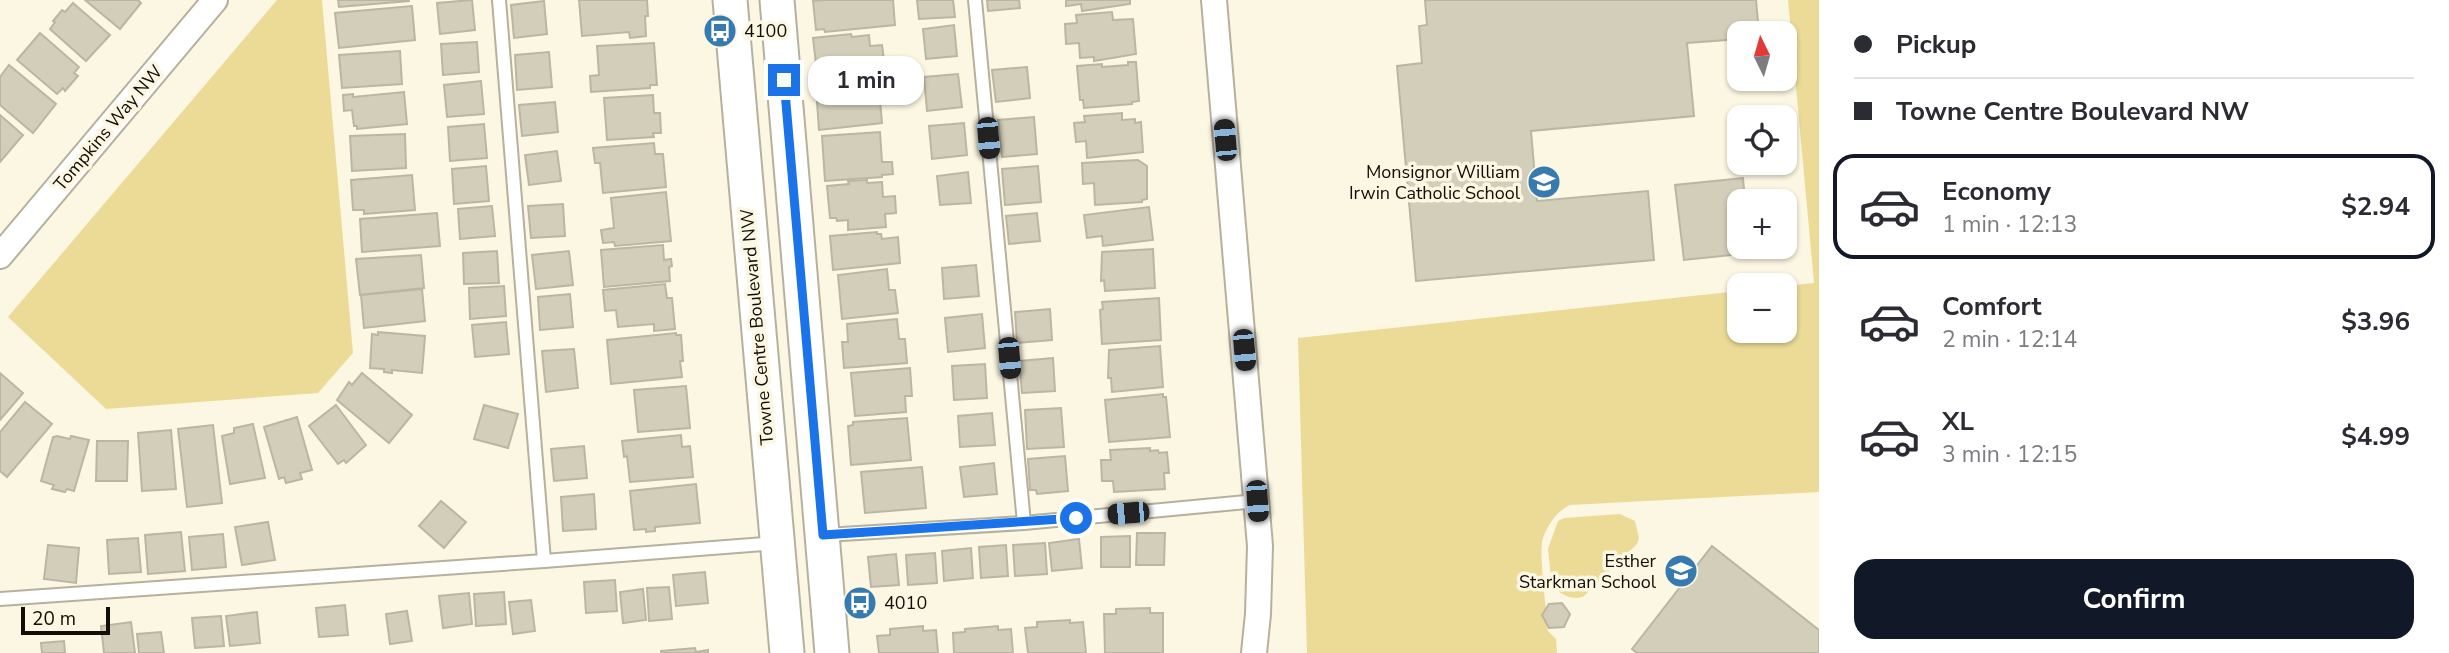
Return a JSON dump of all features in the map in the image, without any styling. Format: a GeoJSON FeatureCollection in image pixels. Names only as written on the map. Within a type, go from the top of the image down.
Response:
{"type":"FeatureCollection","features":[{"type":"Feature","properties":{"kind":"street","name":"Tompkins Way NW"},"geometry":{"type":"LineString","coordinates":[[0,256],[215,0]]}},
{"type":"Feature","properties":{"kind":"street","name":"Towne Centre Boulevard NW"},"geometry":{"type":"LineString","coordinates":[[730,0],[787,653]]}},
{"type":"Feature","properties":{"kind":"street"},"geometry":{"type":"LineString","coordinates":[[777,0],[832,653]]}},
{"type":"Feature","properties":{"kind":"street"},"geometry":{"type":"LineString","coordinates":[[1214,0],[1257,501],[1260,583],[1254,653]]}},
{"type":"Feature","properties":{"kind":"lane"},"geometry":{"type":"LineString","coordinates":[[499,0],[544,561]]}},
{"type":"Feature","properties":{"kind":"lane"},"geometry":{"type":"LineString","coordinates":[[975,0],[1024,523]]}},
{"type":"Feature","properties":{"kind":"lane"},"geometry":{"type":"LineString","coordinates":[[823,535],[1024,523],[1257,501]]}},
{"type":"Feature","properties":{"kind":"lane"},"geometry":{"type":"LineString","coordinates":[[0,599],[776,544]]}},
{"type":"Feature","properties":{"kind":"shaded area"},"geometry":{"type":"Polygon","coordinates":[[[277,0],[322,0],[353,353],[318,393],[106,409],[8,317],[277,0]]]}},
{"type":"Feature","properties":{"kind":"shaded area"},"geometry":{"type":"Polygon","coordinates":[[[1788,0],[1819,0],[1819,492],[1570,505],[1565,508],[1550,523],[1542,545],[1548,631],[1556,639],[1557,653],[1307,653],[1298,338],[1727,292],[1727,343],[1797,343],[1797,285],[1814,283],[1796,91],[1797,21],[1790,21],[1788,0]]]}},
{"type":"Feature","properties":{"kind":"shaded area"},"geometry":{"type":"Polygon","coordinates":[[[1620,514],[1635,521],[1639,538],[1637,544],[1584,596],[1571,598],[1552,587],[1548,549],[1558,521],[1564,518],[1620,514]]]}},
{"type":"Feature","properties":{"kind":"building"},"geometry":{"type":"Polygon","coordinates":[[[85,0],[138,0],[141,3],[120,29],[85,0]]]}},
{"type":"Feature","properties":{"kind":"building"},"geometry":{"type":"Polygon","coordinates":[[[338,0],[409,0],[409,1],[339,7],[338,0]]]}},
{"type":"Feature","properties":{"kind":"building"},"geometry":{"type":"Polygon","coordinates":[[[472,0],[475,30],[440,34],[437,3],[472,0]]]}},
{"type":"Feature","properties":{"kind":"building"},"geometry":{"type":"Polygon","coordinates":[[[579,0],[647,0],[646,36],[630,38],[629,32],[582,36],[579,0]]]}},
{"type":"Feature","properties":{"kind":"building"},"geometry":{"type":"Polygon","coordinates":[[[893,0],[895,25],[825,32],[824,29],[816,30],[813,1],[893,0]]]}},
{"type":"Feature","properties":{"kind":"building"},"geometry":{"type":"Polygon","coordinates":[[[917,0],[953,0],[955,17],[919,19],[917,0]]]}},
{"type":"Feature","properties":{"kind":"building"},"geometry":{"type":"Polygon","coordinates":[[[987,0],[1019,0],[1020,8],[988,11],[987,0]]]}},
{"type":"Feature","properties":{"kind":"building"},"geometry":{"type":"Polygon","coordinates":[[[1066,0],[1130,0],[1130,4],[1082,11],[1081,4],[1066,6],[1066,0]]]}},
{"type":"Feature","properties":{"kind":"building","name":"Monsignor William Irwin Catholic School"},"geometry":{"type":"Polygon","coordinates":[[[1425,0],[1756,0],[1758,21],[1727,21],[1727,40],[1687,43],[1694,116],[1531,131],[1537,201],[1648,191],[1654,260],[1416,281],[1397,66],[1422,63],[1419,26],[1427,25],[1425,0]]]}},
{"type":"Feature","properties":{"kind":"building"},"geometry":{"type":"Polygon","coordinates":[[[544,1],[547,34],[514,38],[511,5],[544,1]]]}},
{"type":"Feature","properties":{"kind":"building"},"geometry":{"type":"Polygon","coordinates":[[[73,3],[110,35],[86,61],[50,29],[62,10],[65,12],[73,3]]]}},
{"type":"Feature","properties":{"kind":"building"},"geometry":{"type":"Polygon","coordinates":[[[412,6],[415,40],[339,48],[335,13],[412,6]]]}},
{"type":"Feature","properties":{"kind":"building"},"geometry":{"type":"Polygon","coordinates":[[[1112,12],[1113,20],[1133,19],[1136,54],[1094,61],[1094,57],[1080,58],[1079,43],[1066,44],[1065,24],[1077,23],[1076,15],[1112,12]]]}},
{"type":"Feature","properties":{"kind":"building"},"geometry":{"type":"Polygon","coordinates":[[[954,25],[957,56],[926,59],[923,29],[954,25]]]}},
{"type":"Feature","properties":{"kind":"building"},"geometry":{"type":"Polygon","coordinates":[[[40,33],[79,67],[74,73],[78,76],[65,91],[63,88],[57,94],[17,60],[40,33]]]}},
{"type":"Feature","properties":{"kind":"building"},"geometry":{"type":"Polygon","coordinates":[[[851,34],[852,37],[869,35],[870,46],[882,45],[885,67],[873,68],[874,75],[835,80],[834,70],[817,72],[813,38],[851,34]]]}},
{"type":"Feature","properties":{"kind":"building"},"geometry":{"type":"Polygon","coordinates":[[[477,42],[479,72],[443,75],[441,44],[477,42]]]}},
{"type":"Feature","properties":{"kind":"building"},"geometry":{"type":"Polygon","coordinates":[[[654,43],[657,85],[650,85],[650,88],[591,92],[590,76],[599,75],[597,46],[654,43]]]}},
{"type":"Feature","properties":{"kind":"building"},"geometry":{"type":"Polygon","coordinates":[[[400,51],[402,84],[342,88],[339,55],[400,51]]]}},
{"type":"Feature","properties":{"kind":"building"},"geometry":{"type":"Polygon","coordinates":[[[549,52],[552,87],[517,90],[515,55],[549,52]]]}},
{"type":"Feature","properties":{"kind":"building"},"geometry":{"type":"Polygon","coordinates":[[[1128,62],[1136,62],[1139,101],[1084,108],[1083,100],[1080,100],[1077,66],[1128,65],[1128,62]]]}},
{"type":"Feature","properties":{"kind":"building"},"geometry":{"type":"Polygon","coordinates":[[[9,65],[56,104],[33,133],[0,105],[0,77],[9,65]]]}},
{"type":"Feature","properties":{"kind":"building"},"geometry":{"type":"Polygon","coordinates":[[[1027,67],[1030,98],[996,102],[992,70],[1027,67]]]}},
{"type":"Feature","properties":{"kind":"building"},"geometry":{"type":"Polygon","coordinates":[[[958,74],[962,107],[927,111],[924,77],[958,74]]]}},
{"type":"Feature","properties":{"kind":"building"},"geometry":{"type":"Polygon","coordinates":[[[481,81],[484,114],[447,117],[444,85],[481,81]]]}},
{"type":"Feature","properties":{"kind":"building"},"geometry":{"type":"Polygon","coordinates":[[[870,85],[871,102],[880,101],[882,123],[819,130],[816,89],[870,85]]]}},
{"type":"Feature","properties":{"kind":"building"},"geometry":{"type":"Polygon","coordinates":[[[404,92],[407,124],[357,129],[357,126],[354,126],[352,110],[344,111],[343,95],[353,94],[353,97],[404,92]]]}},
{"type":"Feature","properties":{"kind":"building"},"geometry":{"type":"Polygon","coordinates":[[[653,95],[654,113],[660,113],[661,133],[653,133],[654,137],[607,140],[604,98],[653,95]]]}},
{"type":"Feature","properties":{"kind":"building"},"geometry":{"type":"Polygon","coordinates":[[[555,102],[558,132],[522,136],[519,105],[555,102]]]}},
{"type":"Feature","properties":{"kind":"building"},"geometry":{"type":"Polygon","coordinates":[[[1122,113],[1122,120],[1135,119],[1135,123],[1141,122],[1143,152],[1087,158],[1086,141],[1076,142],[1074,123],[1085,122],[1084,116],[1122,113]]]}},
{"type":"Feature","properties":{"kind":"building"},"geometry":{"type":"Polygon","coordinates":[[[0,115],[23,135],[0,162],[0,115]]]}},
{"type":"Feature","properties":{"kind":"building"},"geometry":{"type":"Polygon","coordinates":[[[1034,117],[1037,154],[1002,157],[998,120],[1034,117]]]}},
{"type":"Feature","properties":{"kind":"building"},"geometry":{"type":"Polygon","coordinates":[[[964,123],[967,155],[932,159],[929,126],[964,123]]]}},
{"type":"Feature","properties":{"kind":"building"},"geometry":{"type":"Polygon","coordinates":[[[484,124],[487,158],[450,161],[448,127],[484,124]]]}},
{"type":"Feature","properties":{"kind":"building"},"geometry":{"type":"Polygon","coordinates":[[[880,132],[882,162],[892,162],[893,174],[825,181],[822,136],[880,132]]]}},
{"type":"Feature","properties":{"kind":"building"},"geometry":{"type":"Polygon","coordinates":[[[405,134],[406,168],[352,171],[350,136],[405,134]]]}},
{"type":"Feature","properties":{"kind":"building"},"geometry":{"type":"Polygon","coordinates":[[[654,143],[655,154],[663,154],[666,187],[603,193],[600,163],[595,163],[593,148],[654,143]]]}},
{"type":"Feature","properties":{"kind":"building"},"geometry":{"type":"Polygon","coordinates":[[[557,151],[561,181],[529,185],[525,155],[557,151]]]}},
{"type":"Feature","properties":{"kind":"building"},"geometry":{"type":"Polygon","coordinates":[[[1138,160],[1147,166],[1147,199],[1142,202],[1095,205],[1094,183],[1083,184],[1082,163],[1138,160]]]}},
{"type":"Feature","properties":{"kind":"building"},"geometry":{"type":"Polygon","coordinates":[[[486,166],[489,201],[454,204],[452,169],[486,166]]]}},
{"type":"Feature","properties":{"kind":"building"},"geometry":{"type":"Polygon","coordinates":[[[1038,166],[1041,202],[1005,205],[1002,169],[1038,166]]]}},
{"type":"Feature","properties":{"kind":"building"},"geometry":{"type":"Polygon","coordinates":[[[968,172],[971,203],[940,205],[937,176],[968,172]]]}},
{"type":"Feature","properties":{"kind":"building"},"geometry":{"type":"Polygon","coordinates":[[[412,175],[415,210],[364,214],[364,210],[353,210],[351,180],[412,175]]]}},
{"type":"Feature","properties":{"kind":"building"},"geometry":{"type":"Polygon","coordinates":[[[1743,178],[1744,189],[1727,189],[1727,256],[1684,260],[1675,185],[1743,178]]]}},
{"type":"Feature","properties":{"kind":"building"},"geometry":{"type":"Polygon","coordinates":[[[867,180],[867,183],[882,182],[883,197],[895,196],[896,213],[885,214],[886,227],[848,230],[848,220],[837,221],[836,218],[830,218],[827,186],[867,180]]]}},
{"type":"Feature","properties":{"kind":"building"},"geometry":{"type":"Polygon","coordinates":[[[666,192],[671,241],[615,246],[614,242],[603,243],[601,230],[614,228],[611,198],[666,192]]]}},
{"type":"Feature","properties":{"kind":"building"},"geometry":{"type":"Polygon","coordinates":[[[563,204],[565,236],[531,238],[528,206],[563,204]]]}},
{"type":"Feature","properties":{"kind":"building"},"geometry":{"type":"Polygon","coordinates":[[[492,206],[495,236],[460,239],[458,209],[492,206]]]}},
{"type":"Feature","properties":{"kind":"building"},"geometry":{"type":"Polygon","coordinates":[[[1149,207],[1153,240],[1103,246],[1102,236],[1087,238],[1084,215],[1149,207]]]}},
{"type":"Feature","properties":{"kind":"building"},"geometry":{"type":"Polygon","coordinates":[[[437,213],[440,246],[362,252],[360,219],[437,213]]]}},
{"type":"Feature","properties":{"kind":"building"},"geometry":{"type":"Polygon","coordinates":[[[1037,213],[1040,241],[1009,244],[1006,216],[1037,213]]]}},
{"type":"Feature","properties":{"kind":"building"},"geometry":{"type":"Polygon","coordinates":[[[877,232],[882,239],[898,237],[900,263],[833,270],[830,236],[877,232]]]}},
{"type":"Feature","properties":{"kind":"building"},"geometry":{"type":"Polygon","coordinates":[[[663,245],[664,260],[671,259],[670,281],[604,287],[601,250],[663,245]]]}},
{"type":"Feature","properties":{"kind":"building"},"geometry":{"type":"Polygon","coordinates":[[[1153,249],[1155,288],[1105,291],[1104,280],[1101,281],[1102,252],[1153,249]]]}},
{"type":"Feature","properties":{"kind":"building"},"geometry":{"type":"Polygon","coordinates":[[[497,251],[499,283],[464,284],[463,253],[497,251]]]}},
{"type":"Feature","properties":{"kind":"building"},"geometry":{"type":"Polygon","coordinates":[[[569,251],[573,285],[536,289],[532,255],[569,251]]]}},
{"type":"Feature","properties":{"kind":"building"},"geometry":{"type":"Polygon","coordinates":[[[421,255],[424,288],[360,295],[356,259],[421,255]]]}},
{"type":"Feature","properties":{"kind":"building"},"geometry":{"type":"Polygon","coordinates":[[[976,265],[979,296],[944,299],[942,268],[976,265]]]}},
{"type":"Feature","properties":{"kind":"building"},"geometry":{"type":"Polygon","coordinates":[[[887,269],[889,290],[895,290],[898,313],[842,319],[838,275],[887,269]]]}},
{"type":"Feature","properties":{"kind":"building"},"geometry":{"type":"Polygon","coordinates":[[[665,284],[667,298],[672,298],[675,329],[654,331],[654,324],[618,327],[616,310],[605,311],[603,290],[665,284]]]}},
{"type":"Feature","properties":{"kind":"building"},"geometry":{"type":"Polygon","coordinates":[[[504,286],[506,316],[470,319],[469,288],[504,286]]]}},
{"type":"Feature","properties":{"kind":"building"},"geometry":{"type":"Polygon","coordinates":[[[422,289],[425,321],[364,328],[361,295],[422,289]]]}},
{"type":"Feature","properties":{"kind":"building"},"geometry":{"type":"Polygon","coordinates":[[[570,294],[573,327],[540,330],[538,297],[570,294]]]}},
{"type":"Feature","properties":{"kind":"building"},"geometry":{"type":"Polygon","coordinates":[[[1159,298],[1161,340],[1102,344],[1102,302],[1159,298]]]}},
{"type":"Feature","properties":{"kind":"building"},"geometry":{"type":"Polygon","coordinates":[[[1050,309],[1052,340],[1017,343],[1015,312],[1050,309]]]}},
{"type":"Feature","properties":{"kind":"building"},"geometry":{"type":"Polygon","coordinates":[[[982,314],[985,348],[948,352],[945,318],[982,314]]]}},
{"type":"Feature","properties":{"kind":"building"},"geometry":{"type":"Polygon","coordinates":[[[897,319],[899,339],[905,339],[907,363],[844,368],[842,342],[848,342],[847,324],[897,319]]]}},
{"type":"Feature","properties":{"kind":"building"},"geometry":{"type":"Polygon","coordinates":[[[506,322],[509,354],[475,357],[472,325],[506,322]]]}},
{"type":"Feature","properties":{"kind":"building"},"geometry":{"type":"Polygon","coordinates":[[[378,332],[425,336],[422,373],[392,370],[392,373],[384,372],[384,369],[370,368],[372,334],[378,335],[378,332]]]}},
{"type":"Feature","properties":{"kind":"building"},"geometry":{"type":"Polygon","coordinates":[[[676,333],[681,335],[682,377],[611,384],[607,340],[676,333]]]}},
{"type":"Feature","properties":{"kind":"building"},"geometry":{"type":"Polygon","coordinates":[[[1160,346],[1163,387],[1112,392],[1111,378],[1108,378],[1109,350],[1160,346]]]}},
{"type":"Feature","properties":{"kind":"building"},"geometry":{"type":"Polygon","coordinates":[[[574,349],[578,388],[546,392],[542,351],[574,349]]]}},
{"type":"Feature","properties":{"kind":"building"},"geometry":{"type":"Polygon","coordinates":[[[1053,358],[1055,391],[1022,393],[1019,361],[1053,358]]]}},
{"type":"Feature","properties":{"kind":"building"},"geometry":{"type":"Polygon","coordinates":[[[985,364],[987,398],[954,400],[952,366],[985,364]]]}},
{"type":"Feature","properties":{"kind":"building"},"geometry":{"type":"Polygon","coordinates":[[[910,368],[912,396],[905,396],[906,412],[855,416],[851,373],[910,368]]]}},
{"type":"Feature","properties":{"kind":"building"},"geometry":{"type":"Polygon","coordinates":[[[0,373],[23,393],[0,420],[0,373]]]}},
{"type":"Feature","properties":{"kind":"building"},"geometry":{"type":"Polygon","coordinates":[[[362,373],[412,415],[389,443],[337,400],[349,382],[352,385],[362,373]]]}},
{"type":"Feature","properties":{"kind":"building"},"geometry":{"type":"Polygon","coordinates":[[[686,386],[690,428],[638,432],[634,390],[686,386]]]}},
{"type":"Feature","properties":{"kind":"building"},"geometry":{"type":"Polygon","coordinates":[[[1163,394],[1163,397],[1166,397],[1170,437],[1109,442],[1105,400],[1163,394]]]}},
{"type":"Feature","properties":{"kind":"building"},"geometry":{"type":"Polygon","coordinates":[[[25,402],[52,424],[7,477],[0,471],[0,432],[25,402]]]}},
{"type":"Feature","properties":{"kind":"building"},"geometry":{"type":"Polygon","coordinates":[[[336,405],[366,445],[346,463],[344,460],[338,464],[309,426],[336,405]]]}},
{"type":"Feature","properties":{"kind":"building"},"geometry":{"type":"Polygon","coordinates":[[[484,405],[518,414],[508,448],[474,439],[484,405]]]}},
{"type":"Feature","properties":{"kind":"building"},"geometry":{"type":"Polygon","coordinates":[[[1061,408],[1064,447],[1027,449],[1025,410],[1061,408]]]}},
{"type":"Feature","properties":{"kind":"building"},"geometry":{"type":"Polygon","coordinates":[[[992,413],[995,445],[960,447],[958,416],[992,413]]]}},
{"type":"Feature","properties":{"kind":"building"},"geometry":{"type":"Polygon","coordinates":[[[297,417],[312,470],[300,473],[302,479],[286,483],[284,477],[279,479],[264,427],[297,417]]]}},
{"type":"Feature","properties":{"kind":"building"},"geometry":{"type":"Polygon","coordinates":[[[907,418],[911,460],[851,465],[848,426],[853,425],[853,422],[907,418]]]}},
{"type":"Feature","properties":{"kind":"building"},"geometry":{"type":"Polygon","coordinates":[[[253,424],[265,478],[230,484],[222,436],[234,433],[234,428],[253,424]]]}},
{"type":"Feature","properties":{"kind":"building"},"geometry":{"type":"Polygon","coordinates":[[[213,425],[222,503],[187,507],[178,429],[213,425]]]}},
{"type":"Feature","properties":{"kind":"building"},"geometry":{"type":"Polygon","coordinates":[[[171,430],[176,489],[142,491],[138,433],[171,430]]]}},
{"type":"Feature","properties":{"kind":"building"},"geometry":{"type":"Polygon","coordinates":[[[681,435],[682,447],[690,446],[693,477],[630,482],[622,441],[681,435]]]}},
{"type":"Feature","properties":{"kind":"building"},"geometry":{"type":"Polygon","coordinates":[[[53,437],[89,440],[74,491],[52,489],[54,485],[41,481],[53,437]]]}},
{"type":"Feature","properties":{"kind":"building"},"geometry":{"type":"Polygon","coordinates":[[[97,441],[128,441],[127,481],[96,481],[97,441]]]}},
{"type":"Feature","properties":{"kind":"building"},"geometry":{"type":"Polygon","coordinates":[[[584,446],[587,478],[554,481],[551,449],[584,446]]]}},
{"type":"Feature","properties":{"kind":"building"},"geometry":{"type":"Polygon","coordinates":[[[1150,448],[1150,451],[1167,452],[1169,473],[1164,473],[1165,489],[1114,492],[1113,481],[1102,481],[1101,460],[1111,460],[1110,450],[1150,448]]]}},
{"type":"Feature","properties":{"kind":"building"},"geometry":{"type":"Polygon","coordinates":[[[1065,456],[1068,491],[1037,494],[1036,490],[1030,490],[1028,459],[1065,456]]]}},
{"type":"Feature","properties":{"kind":"building"},"geometry":{"type":"Polygon","coordinates":[[[994,463],[997,494],[964,497],[960,467],[994,463]]]}},
{"type":"Feature","properties":{"kind":"building"},"geometry":{"type":"Polygon","coordinates":[[[922,467],[926,508],[865,513],[861,472],[922,467]]]}},
{"type":"Feature","properties":{"kind":"building"},"geometry":{"type":"Polygon","coordinates":[[[696,484],[700,523],[655,527],[655,531],[646,532],[646,529],[634,530],[630,491],[696,484]]]}},
{"type":"Feature","properties":{"kind":"building"},"geometry":{"type":"Polygon","coordinates":[[[594,494],[596,529],[563,531],[561,497],[594,494]]]}},
{"type":"Feature","properties":{"kind":"building"},"geometry":{"type":"Polygon","coordinates":[[[441,501],[466,522],[444,548],[419,526],[441,501]]]}},
{"type":"Feature","properties":{"kind":"building"},"geometry":{"type":"Polygon","coordinates":[[[268,522],[275,560],[242,565],[235,527],[268,522]]]}},
{"type":"Feature","properties":{"kind":"building"},"geometry":{"type":"Polygon","coordinates":[[[181,532],[185,571],[148,574],[145,535],[181,532]]]}},
{"type":"Feature","properties":{"kind":"building"},"geometry":{"type":"Polygon","coordinates":[[[1137,533],[1165,533],[1164,565],[1136,565],[1137,533]]]}},
{"type":"Feature","properties":{"kind":"building"},"geometry":{"type":"Polygon","coordinates":[[[223,534],[226,567],[192,570],[189,537],[223,534]]]}},
{"type":"Feature","properties":{"kind":"building"},"geometry":{"type":"Polygon","coordinates":[[[1130,536],[1130,567],[1101,567],[1101,537],[1130,536]]]}},
{"type":"Feature","properties":{"kind":"building"},"geometry":{"type":"Polygon","coordinates":[[[138,538],[141,572],[109,574],[107,540],[138,538]]]}},
{"type":"Feature","properties":{"kind":"building"},"geometry":{"type":"Polygon","coordinates":[[[1079,539],[1082,568],[1052,571],[1049,543],[1079,539]]]}},
{"type":"Feature","properties":{"kind":"building"},"geometry":{"type":"Polygon","coordinates":[[[1045,543],[1047,574],[1015,576],[1013,545],[1045,543]]]}},
{"type":"Feature","properties":{"kind":"building"},"geometry":{"type":"Polygon","coordinates":[[[48,545],[79,548],[76,583],[44,579],[48,545]]]}},
{"type":"Feature","properties":{"kind":"building"},"geometry":{"type":"Polygon","coordinates":[[[1006,545],[1008,576],[981,578],[979,547],[1006,545]]]}},
{"type":"Feature","properties":{"kind":"building"},"geometry":{"type":"Polygon","coordinates":[[[1712,546],[1819,630],[1819,653],[1637,653],[1632,649],[1712,546]]]}},
{"type":"Feature","properties":{"kind":"building"},"geometry":{"type":"Polygon","coordinates":[[[971,548],[973,578],[944,581],[942,551],[971,548]]]}},
{"type":"Feature","properties":{"kind":"building"},"geometry":{"type":"Polygon","coordinates":[[[935,553],[937,583],[908,585],[906,555],[935,553]]]}},
{"type":"Feature","properties":{"kind":"building"},"geometry":{"type":"Polygon","coordinates":[[[896,554],[899,585],[871,587],[868,557],[896,554]]]}},
{"type":"Feature","properties":{"kind":"building"},"geometry":{"type":"Polygon","coordinates":[[[705,572],[708,603],[676,606],[673,575],[705,572]]]}},
{"type":"Feature","properties":{"kind":"building"},"geometry":{"type":"Polygon","coordinates":[[[615,580],[617,611],[586,613],[584,582],[615,580]]]}},
{"type":"Feature","properties":{"kind":"building"},"geometry":{"type":"Polygon","coordinates":[[[669,587],[672,619],[649,621],[647,588],[669,587]]]}},
{"type":"Feature","properties":{"kind":"building"},"geometry":{"type":"Polygon","coordinates":[[[643,589],[646,620],[623,623],[620,592],[643,589]]]}},
{"type":"Feature","properties":{"kind":"building"},"geometry":{"type":"Polygon","coordinates":[[[504,592],[506,624],[476,626],[474,594],[504,592]]]}},
{"type":"Feature","properties":{"kind":"building"},"geometry":{"type":"Polygon","coordinates":[[[469,593],[472,624],[443,628],[439,596],[469,593]]]}},
{"type":"Feature","properties":{"kind":"building"},"geometry":{"type":"Polygon","coordinates":[[[531,600],[535,631],[513,634],[509,602],[531,600]]]}},
{"type":"Feature","properties":{"kind":"building"},"geometry":{"type":"Polygon","coordinates":[[[1562,603],[1570,614],[1564,627],[1549,628],[1542,615],[1549,604],[1562,603]]]}},
{"type":"Feature","properties":{"kind":"building"},"geometry":{"type":"Polygon","coordinates":[[[345,605],[348,635],[319,637],[316,608],[345,605]]]}},
{"type":"Feature","properties":{"kind":"building"},"geometry":{"type":"Polygon","coordinates":[[[1150,608],[1150,613],[1163,613],[1163,653],[1105,653],[1104,614],[1116,614],[1116,609],[1150,608]]]}},
{"type":"Feature","properties":{"kind":"building"},"geometry":{"type":"Polygon","coordinates":[[[407,611],[412,641],[390,644],[386,614],[407,611]]]}},
{"type":"Feature","properties":{"kind":"building"},"geometry":{"type":"Polygon","coordinates":[[[257,612],[260,643],[230,646],[226,616],[257,612]]]}},
{"type":"Feature","properties":{"kind":"building"},"geometry":{"type":"Polygon","coordinates":[[[221,616],[224,646],[195,648],[192,618],[221,616]]]}},
{"type":"Feature","properties":{"kind":"building"},"geometry":{"type":"Polygon","coordinates":[[[1070,620],[1070,623],[1083,622],[1086,653],[1028,653],[1025,628],[1037,627],[1037,622],[1070,620]]]}},
{"type":"Feature","properties":{"kind":"building"},"geometry":{"type":"Polygon","coordinates":[[[131,622],[135,653],[104,653],[101,626],[131,622]]]}},
{"type":"Feature","properties":{"kind":"building"},"geometry":{"type":"Polygon","coordinates":[[[923,626],[923,631],[936,630],[938,653],[879,653],[877,636],[890,635],[890,629],[923,626]]]}},
{"type":"Feature","properties":{"kind":"building"},"geometry":{"type":"Polygon","coordinates":[[[998,626],[998,630],[1011,629],[1013,653],[954,653],[953,633],[965,632],[965,629],[998,626]]]}},
{"type":"Feature","properties":{"kind":"building"},"geometry":{"type":"Polygon","coordinates":[[[161,632],[164,653],[139,653],[137,634],[161,632]]]}},
{"type":"Feature","properties":{"kind":"building"},"geometry":{"type":"Polygon","coordinates":[[[64,641],[65,653],[42,653],[41,643],[64,641]]]}},
{"type":"Feature","properties":{"kind":"building"},"geometry":{"type":"Polygon","coordinates":[[[695,648],[696,652],[708,650],[708,653],[661,653],[661,651],[695,648]]]}},
{"type":"Feature","properties":{"kind":"place","name":"4100"},"geometry":{"type":"Point","coordinates":[720,31]}},
{"type":"Feature","properties":{"kind":"place","name":"Monsignor William Irwin Catholic School"},"geometry":{"type":"Point","coordinates":[1544,182]}},
{"type":"Feature","properties":{"kind":"place","name":"Esther Starkman School"},"geometry":{"type":"Point","coordinates":[1681,571]}},
{"type":"Feature","properties":{"kind":"place","name":"4010"},"geometry":{"type":"Point","coordinates":[860,603]}},
{"type":"Feature","properties":{"kind":"route"},"geometry":{"type":"LineString","coordinates":[[784,80],[823,535],[1076,518]]}}]}
